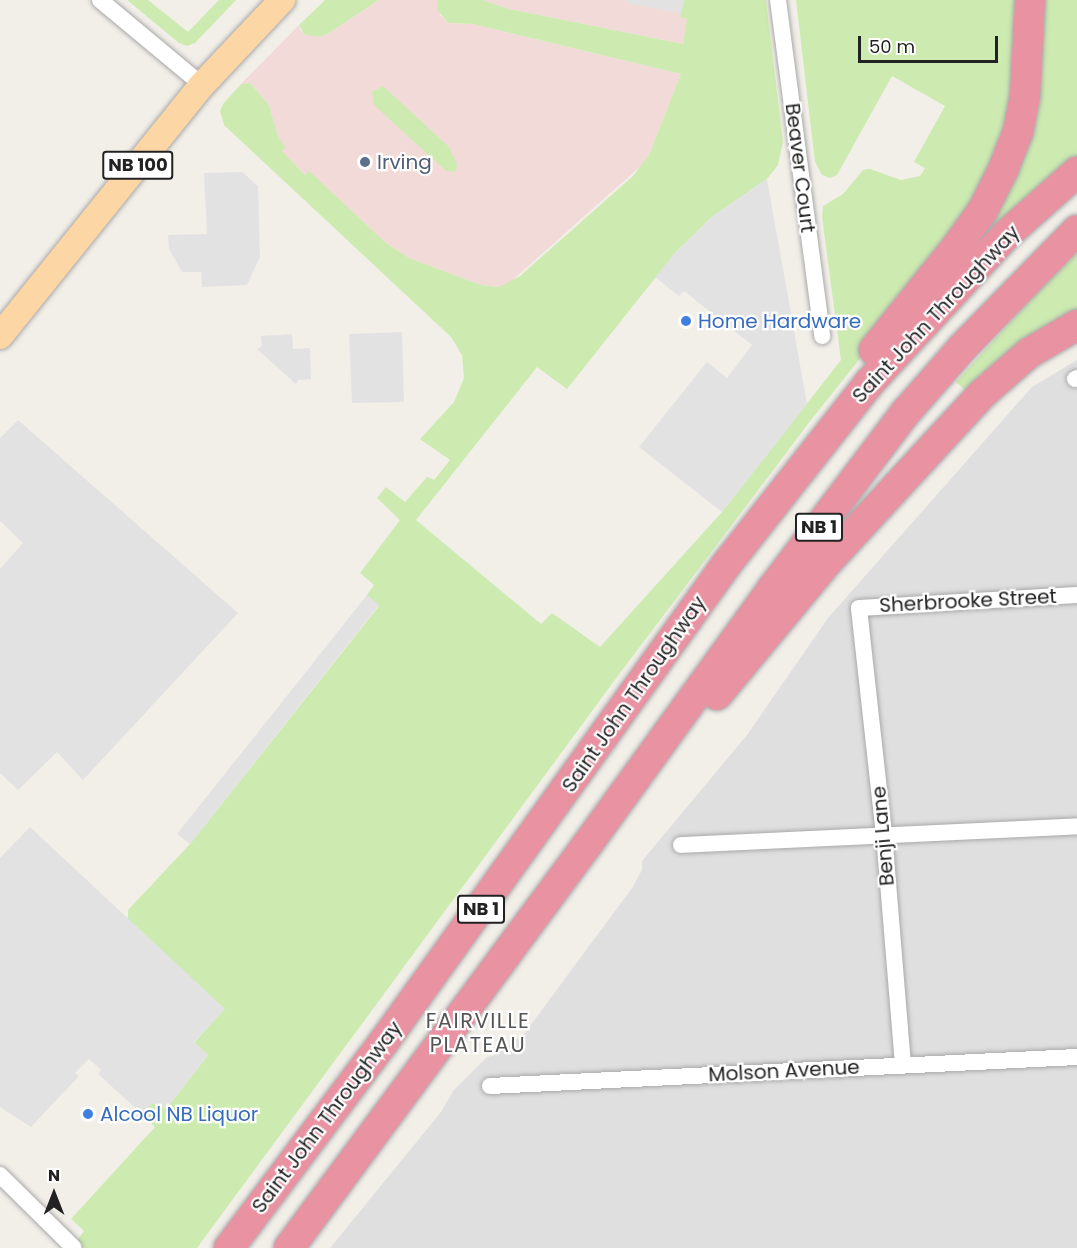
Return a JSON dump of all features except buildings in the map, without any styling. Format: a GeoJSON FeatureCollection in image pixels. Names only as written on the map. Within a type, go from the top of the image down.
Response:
{"type":"FeatureCollection","features":[{"type":"Feature","properties":{"kind":"highway"},"geometry":{"type":"LineString","coordinates":[[726,565],[855,374],[983,210],[1003,170],[1018,132],[1025,96],[1030,0]]}},
{"type":"Feature","properties":{"kind":"highway","name":"Saint John Throughway"},"geometry":{"type":"LineString","coordinates":[[229,1248],[384,1043],[726,565],[870,382],[1006,236],[1077,172]]}},
{"type":"Feature","properties":{"kind":"highway","name":"NB 1"},"geometry":{"type":"LineString","coordinates":[[290,1248],[587,845],[772,588],[906,412],[963,347],[1077,230]]}},
{"type":"Feature","properties":{"kind":"highway"},"geometry":{"type":"LineString","coordinates":[[587,845],[745,662],[828,561],[982,394],[1029,353],[1077,325]]}},
{"type":"Feature","properties":{"kind":"main road","name":"NB 100"},"geometry":{"type":"LineString","coordinates":[[0,336],[202,85],[282,0]]}},
{"type":"Feature","properties":{"kind":"street"},"geometry":{"type":"LineString","coordinates":[[100,0],[202,85]]}},
{"type":"Feature","properties":{"kind":"street","name":"Beaver Court"},"geometry":{"type":"LineString","coordinates":[[778,0],[822,336]]}},
{"type":"Feature","properties":{"kind":"street","name":"Sherbrooke Street"},"geometry":{"type":"LineString","coordinates":[[859,608],[1077,595]]}},
{"type":"Feature","properties":{"kind":"street","name":"Benji Lane"},"geometry":{"type":"LineString","coordinates":[[859,608],[884,835],[903,1065]]}},
{"type":"Feature","properties":{"kind":"street"},"geometry":{"type":"LineString","coordinates":[[681,845],[1077,826]]}},
{"type":"Feature","properties":{"kind":"street","name":"Molson Avenue"},"geometry":{"type":"LineString","coordinates":[[490,1086],[1077,1057]]}},
{"type":"Feature","properties":{"kind":"street"},"geometry":{"type":"LineString","coordinates":[[0,1175],[74,1247]]}},
{"type":"Feature","properties":{"kind":"shaded area"},"geometry":{"type":"Polygon","coordinates":[[[379,0],[437,0],[440,15],[448,23],[473,24],[681,74],[649,155],[642,165],[508,284],[499,287],[481,285],[409,258],[386,243],[309,172],[305,175],[282,151],[269,105],[250,83],[241,84],[299,25],[301,31],[316,37],[326,35],[379,0]]]}},
{"type":"Feature","properties":{"kind":"shaded area"},"geometry":{"type":"Polygon","coordinates":[[[483,0],[684,0],[680,17],[688,18],[683,44],[509,9],[483,0]]]}},
{"type":"Feature","properties":{"kind":"shaded area"},"geometry":{"type":"Polygon","coordinates":[[[627,0],[684,0],[681,13],[626,3],[627,0]]]}},
{"type":"Feature","properties":{"kind":"shaded area"},"geometry":{"type":"Polygon","coordinates":[[[242,172],[258,186],[260,257],[247,285],[202,287],[201,272],[182,272],[169,249],[168,235],[207,234],[204,173],[242,172]]]}},
{"type":"Feature","properties":{"kind":"shaded area"},"geometry":{"type":"Polygon","coordinates":[[[767,179],[807,404],[722,512],[639,447],[707,362],[727,378],[752,345],[684,291],[679,296],[655,277],[675,253],[713,216],[767,179]]]}},
{"type":"Feature","properties":{"kind":"shaded area"},"geometry":{"type":"Polygon","coordinates":[[[402,332],[404,402],[352,403],[349,334],[402,332]]]}},
{"type":"Feature","properties":{"kind":"shaded area"},"geometry":{"type":"Polygon","coordinates":[[[292,334],[293,349],[310,348],[311,379],[298,380],[296,384],[257,349],[262,346],[261,336],[292,334]]]}},
{"type":"Feature","properties":{"kind":"shaded area"},"geometry":{"type":"Polygon","coordinates":[[[1077,360],[1077,1248],[330,1248],[441,1112],[453,1091],[487,1057],[495,1055],[524,1034],[632,888],[642,870],[642,861],[747,735],[828,618],[1032,387],[1077,360]]]}},
{"type":"Feature","properties":{"kind":"shaded area"},"geometry":{"type":"Polygon","coordinates":[[[18,420],[238,613],[83,780],[57,752],[18,790],[0,773],[0,569],[23,543],[0,521],[0,438],[18,420]]]}},
{"type":"Feature","properties":{"kind":"shaded area"},"geometry":{"type":"Polygon","coordinates":[[[367,595],[379,605],[190,844],[177,834],[367,595]]]}},
{"type":"Feature","properties":{"kind":"shaded area"},"geometry":{"type":"Polygon","coordinates":[[[30,827],[225,1009],[194,1042],[208,1055],[166,1109],[152,1103],[142,1114],[98,1074],[101,1070],[89,1059],[75,1073],[79,1076],[31,1127],[0,1107],[0,858],[30,827]]]}},
{"type":"Feature","properties":{"kind":"green space"},"geometry":{"type":"Polygon","coordinates":[[[127,0],[148,0],[188,32],[219,0],[236,0],[195,43],[187,46],[179,43],[127,0]]]}},
{"type":"Feature","properties":{"kind":"green space"},"geometry":{"type":"Polygon","coordinates":[[[325,0],[379,0],[326,35],[316,37],[304,34],[299,25],[325,0]]]}},
{"type":"Feature","properties":{"kind":"green space"},"geometry":{"type":"Polygon","coordinates":[[[437,0],[483,0],[509,9],[683,44],[687,19],[680,17],[684,0],[766,0],[783,142],[778,165],[767,179],[713,216],[675,253],[567,389],[537,367],[416,520],[541,624],[552,613],[600,647],[722,512],[841,360],[822,217],[823,206],[843,194],[863,170],[870,169],[901,180],[920,176],[925,168],[914,162],[945,106],[892,76],[837,175],[830,178],[822,175],[815,162],[796,0],[1021,0],[1018,79],[996,167],[899,310],[811,420],[623,669],[197,1248],[72,1248],[84,1231],[71,1219],[155,1127],[142,1114],[152,1103],[166,1109],[208,1055],[194,1043],[224,1009],[128,919],[128,910],[190,844],[379,606],[367,595],[374,585],[360,573],[400,520],[377,498],[386,487],[405,502],[427,477],[434,480],[450,460],[420,439],[454,402],[464,378],[462,355],[451,337],[224,125],[220,111],[223,104],[241,84],[250,83],[269,105],[278,136],[285,147],[282,151],[305,175],[309,171],[386,243],[409,258],[481,285],[499,287],[520,276],[633,176],[649,155],[681,74],[473,24],[448,23],[438,11],[437,0]]]}},
{"type":"Feature","properties":{"kind":"green space"},"geometry":{"type":"Polygon","coordinates":[[[1039,0],[1077,0],[1077,161],[985,246],[975,237],[1039,0]]]}},
{"type":"Feature","properties":{"kind":"green space"},"geometry":{"type":"Polygon","coordinates":[[[383,86],[449,147],[457,164],[456,172],[447,171],[438,164],[374,105],[372,92],[383,86]]]}},
{"type":"Feature","properties":{"kind":"green space"},"geometry":{"type":"Polygon","coordinates":[[[1077,253],[1077,316],[968,393],[956,382],[1033,297],[1077,253]]]}},
{"type":"Feature","properties":{"kind":"place","name":"Irving"},"geometry":{"type":"Point","coordinates":[365,162]}},
{"type":"Feature","properties":{"kind":"place","name":"Home Hardware"},"geometry":{"type":"Point","coordinates":[686,321]}},
{"type":"Feature","properties":{"kind":"place","name":"Alcool NB Liquor"},"geometry":{"type":"Point","coordinates":[88,1114]}},
{"type":"Feature","properties":{"kind":"district","name":"FAIRVILLE PLATEAU"},"geometry":{"type":"Point","coordinates":[478,1033]}}]}
